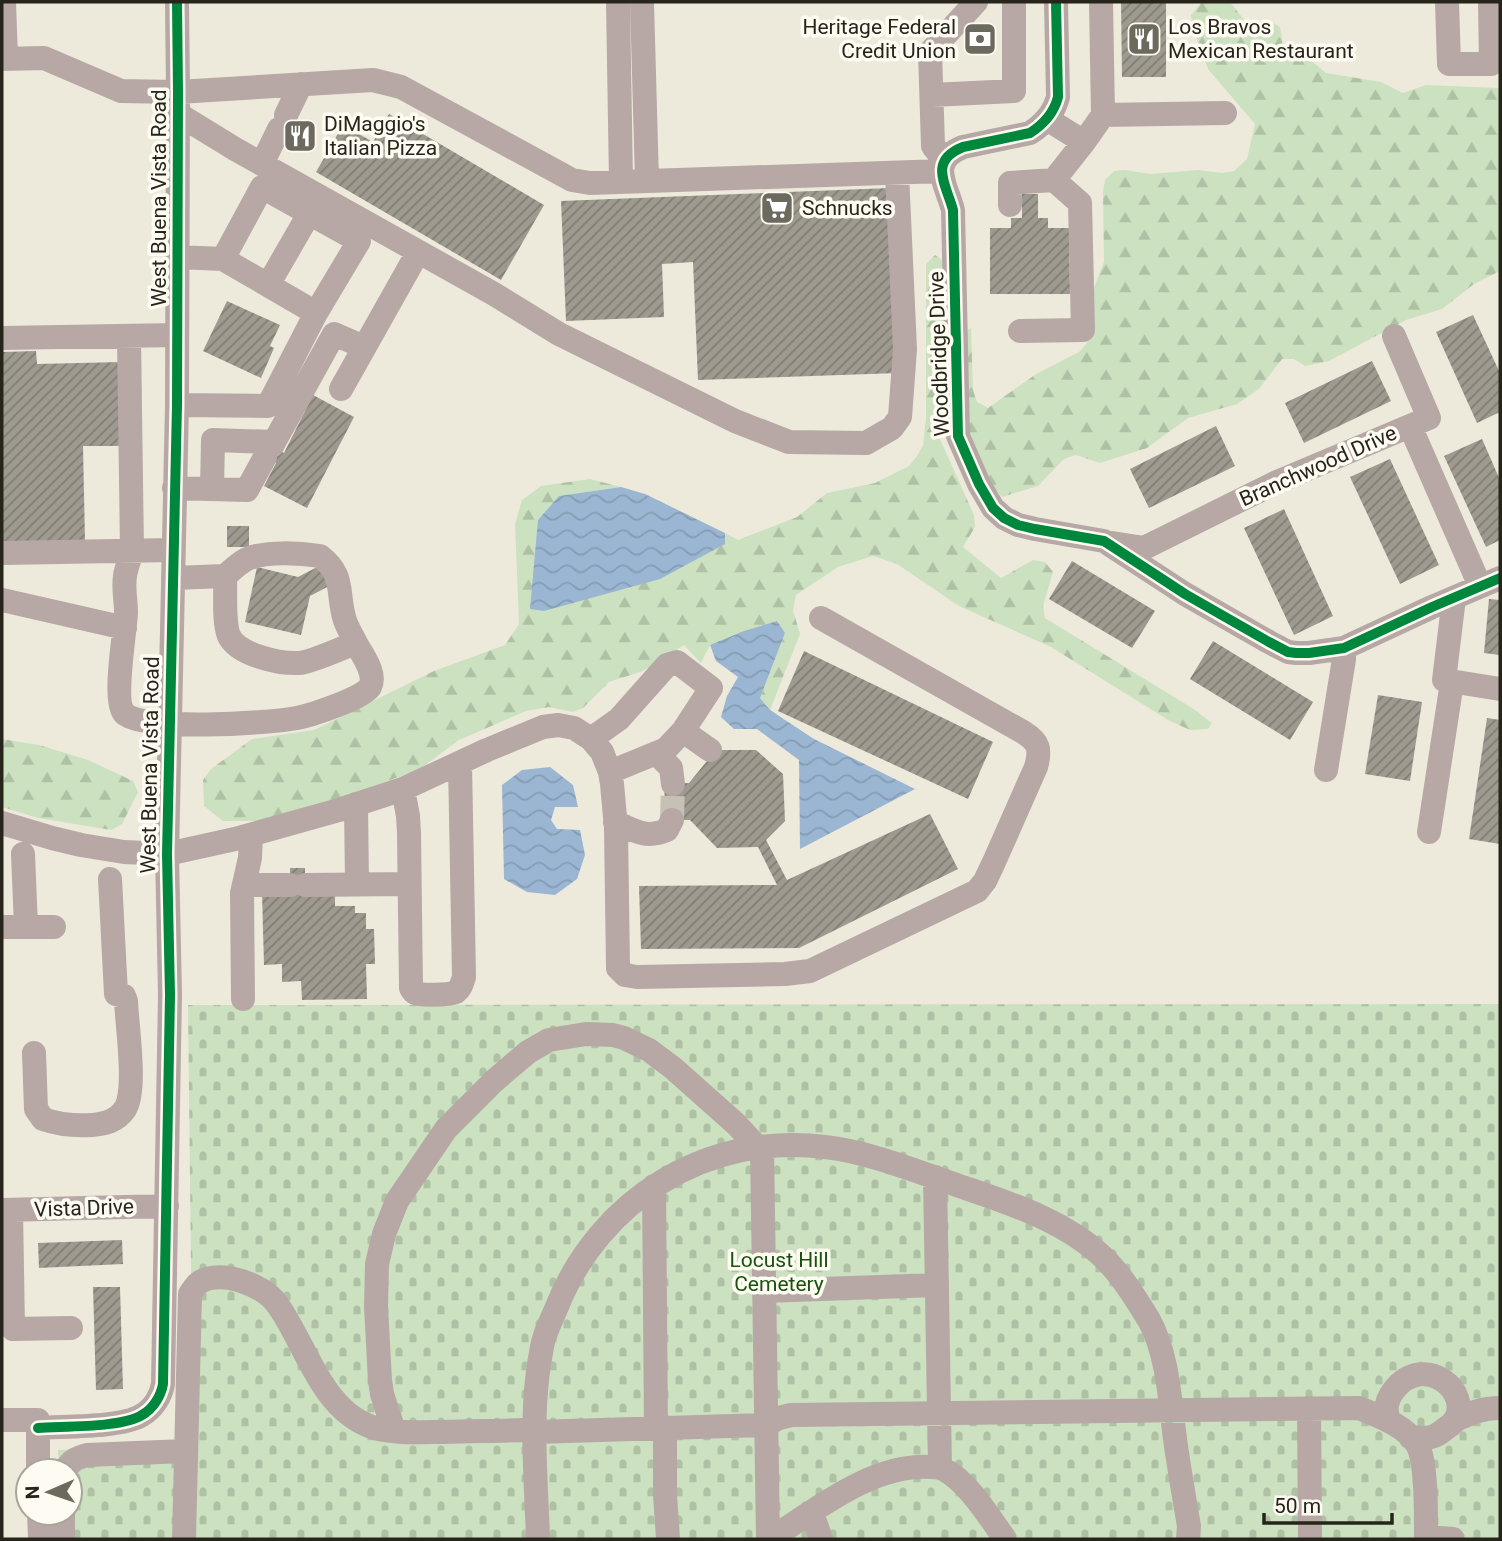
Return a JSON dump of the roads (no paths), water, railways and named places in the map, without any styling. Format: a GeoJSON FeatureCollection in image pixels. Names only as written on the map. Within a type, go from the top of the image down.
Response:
{"type":"FeatureCollection","features":[{"type":"Feature","properties":{"kind":"street"},"geometry":{"type":"LineString","coordinates":[[4,2],[4,59],[44,58],[121,91],[178,103],[301,84],[373,80],[401,87],[572,180],[590,183],[897,173],[943,166],[954,151],[963,147],[1030,133],[1047,119],[1054,110],[1058,97],[1056,2]]}},
{"type":"Feature","properties":{"kind":"street","name":"West Buena Vista Road"},"geometry":{"type":"LineString","coordinates":[[2,1420],[38,1420],[38,1427],[120,1422],[143,1415],[154,1404],[163,1384],[170,995],[167,854],[177,405],[177,2]]}},
{"type":"Feature","properties":{"kind":"street"},"geometry":{"type":"LineString","coordinates":[[618,2],[621,182]]}},
{"type":"Feature","properties":{"kind":"street"},"geometry":{"type":"LineString","coordinates":[[642,2],[647,181]]}},
{"type":"Feature","properties":{"kind":"street","name":"Woodbridge Drive"},"geometry":{"type":"LineString","coordinates":[[976,2],[930,52],[933,146],[943,166],[942,179],[953,210],[958,436],[964,454],[993,508],[1017,525],[1104,541],[1185,594],[1288,652],[1309,653],[1344,648],[1490,582]]}},
{"type":"Feature","properties":{"kind":"street"},"geometry":{"type":"LineString","coordinates":[[932,96],[1014,91],[1014,2]]}},
{"type":"Feature","properties":{"kind":"street"},"geometry":{"type":"LineString","coordinates":[[1054,180],[1103,115],[1101,2]]}},
{"type":"Feature","properties":{"kind":"street"},"geometry":{"type":"LineString","coordinates":[[1447,2],[1449,64],[1491,64],[1490,2]]}},
{"type":"Feature","properties":{"kind":"street"},"geometry":{"type":"LineString","coordinates":[[262,164],[301,84]]}},
{"type":"Feature","properties":{"kind":"street"},"geometry":{"type":"LineString","coordinates":[[178,103],[262,164],[494,294],[559,334],[735,421],[789,442],[866,443],[892,428],[900,417],[905,349],[897,173]]}},
{"type":"Feature","properties":{"kind":"street"},"geometry":{"type":"LineString","coordinates":[[1103,115],[1225,113]]}},
{"type":"Feature","properties":{"kind":"street"},"geometry":{"type":"LineString","coordinates":[[1047,119],[1084,142]]}},
{"type":"Feature","properties":{"kind":"street"},"geometry":{"type":"LineString","coordinates":[[1010,205],[1010,183],[1054,180],[1080,203],[1083,330],[1020,331]]}},
{"type":"Feature","properties":{"kind":"street"},"geometry":{"type":"LineString","coordinates":[[177,405],[268,406],[316,313],[359,241],[262,187],[223,259]]}},
{"type":"Feature","properties":{"kind":"street"},"geometry":{"type":"LineString","coordinates":[[268,285],[309,214]]}},
{"type":"Feature","properties":{"kind":"street"},"geometry":{"type":"LineString","coordinates":[[341,390],[418,252]]}},
{"type":"Feature","properties":{"kind":"street"},"geometry":{"type":"LineString","coordinates":[[178,257],[223,259],[316,313]]}},
{"type":"Feature","properties":{"kind":"street"},"geometry":{"type":"LineString","coordinates":[[174,488],[247,490],[334,334],[363,347]]}},
{"type":"Feature","properties":{"kind":"street"},"geometry":{"type":"LineString","coordinates":[[128,335],[132,551],[125,577],[125,628],[120,685],[120,704],[125,714],[136,720],[170,723],[257,723],[299,717],[356,698],[369,688],[372,678],[369,667],[345,620],[340,583],[327,561],[320,556],[262,555],[236,565],[225,576],[173,578]]}},
{"type":"Feature","properties":{"kind":"street"},"geometry":{"type":"LineString","coordinates":[[2,338],[177,335]]}},
{"type":"Feature","properties":{"kind":"street"},"geometry":{"type":"LineString","coordinates":[[1394,336],[1429,418],[1409,426]]}},
{"type":"Feature","properties":{"kind":"street","name":"Branchwood Drive"},"geometry":{"type":"LineString","coordinates":[[1104,541],[1144,548],[1277,482],[1409,426],[1490,582]]}},
{"type":"Feature","properties":{"kind":"street"},"geometry":{"type":"LineString","coordinates":[[212,489],[214,440],[270,448]]}},
{"type":"Feature","properties":{"kind":"street"},"geometry":{"type":"LineString","coordinates":[[2,553],[173,550]]}},
{"type":"Feature","properties":{"kind":"street"},"geometry":{"type":"LineString","coordinates":[[225,576],[228,634],[244,651],[283,662],[300,663],[356,643]]}},
{"type":"Feature","properties":{"kind":"street"},"geometry":{"type":"LineString","coordinates":[[1454,598],[1444,680],[1500,689]]}},
{"type":"Feature","properties":{"kind":"street"},"geometry":{"type":"LineString","coordinates":[[2,600],[125,628]]}},
{"type":"Feature","properties":{"kind":"street"},"geometry":{"type":"LineString","coordinates":[[2,823],[81,845],[124,852],[167,854],[251,835],[403,789],[543,727],[558,725],[574,728],[591,739],[602,752],[610,772],[615,822],[617,956],[618,968],[625,975],[650,977],[810,971],[977,891],[990,872],[1039,756],[1034,738],[821,618]]}},
{"type":"Feature","properties":{"kind":"street"},"geometry":{"type":"LineString","coordinates":[[1326,770],[1344,648]]}},
{"type":"Feature","properties":{"kind":"street"},"geometry":{"type":"LineString","coordinates":[[591,739],[619,719],[667,665],[677,662],[711,688],[683,731],[666,749],[610,772]]}},
{"type":"Feature","properties":{"kind":"street"},"geometry":{"type":"LineString","coordinates":[[1429,832],[1452,682]]}},
{"type":"Feature","properties":{"kind":"street"},"geometry":{"type":"LineString","coordinates":[[683,731],[709,750]]}},
{"type":"Feature","properties":{"kind":"street"},"geometry":{"type":"LineString","coordinates":[[656,753],[671,768],[673,784]]}},
{"type":"Feature","properties":{"kind":"street"},"geometry":{"type":"LineString","coordinates":[[403,789],[408,816],[411,988],[420,994],[450,994],[462,985],[464,977],[460,763]]}},
{"type":"Feature","properties":{"kind":"street"},"geometry":{"type":"LineString","coordinates":[[356,804],[358,884]]}},
{"type":"Feature","properties":{"kind":"street"},"geometry":{"type":"LineString","coordinates":[[615,822],[644,835],[657,835],[667,830],[672,820]]}},
{"type":"Feature","properties":{"kind":"street"},"geometry":{"type":"LineString","coordinates":[[243,999],[242,901],[250,858],[251,835]]}},
{"type":"Feature","properties":{"kind":"street"},"geometry":{"type":"LineString","coordinates":[[23,854],[14,927],[54,927]]}},
{"type":"Feature","properties":{"kind":"street"},"geometry":{"type":"LineString","coordinates":[[34,1053],[36,1109],[43,1119],[80,1125],[101,1124],[110,1122],[124,1110],[129,1100],[130,1080],[125,1001],[124,996],[116,994],[110,879]]}},
{"type":"Feature","properties":{"kind":"street"},"geometry":{"type":"LineString","coordinates":[[243,885],[409,884]]}},
{"type":"Feature","properties":{"kind":"street"},"geometry":{"type":"LineString","coordinates":[[394,1431],[382,1394],[376,1307],[377,1264],[384,1234],[397,1201],[441,1135],[494,1081],[528,1052],[549,1040],[586,1034],[613,1035],[649,1050],[673,1068],[760,1148],[769,1539],[849,1489],[881,1474],[918,1466],[947,1471],[968,1490],[1005,1539]]}},
{"type":"Feature","properties":{"kind":"street"},"geometry":{"type":"LineString","coordinates":[[130,1080],[169,1080]]}},
{"type":"Feature","properties":{"kind":"street"},"geometry":{"type":"LineString","coordinates":[[538,1539],[535,1432],[537,1378],[542,1343],[561,1296],[579,1262],[598,1236],[631,1203],[688,1167],[744,1149],[794,1145],[826,1147],[880,1159],[935,1177],[1053,1222],[1081,1239],[1104,1258],[1122,1279],[1151,1323],[1162,1353],[1189,1526],[1188,1539]]}},
{"type":"Feature","properties":{"kind":"street"},"geometry":{"type":"LineString","coordinates":[[935,1177],[940,1468]]}},
{"type":"Feature","properties":{"kind":"street"},"geometry":{"type":"LineString","coordinates":[[654,1186],[661,1427],[668,1539]]}},
{"type":"Feature","properties":{"kind":"street","name":"Vista Drive"},"geometry":{"type":"LineString","coordinates":[[6,1210],[167,1206]]}},
{"type":"Feature","properties":{"kind":"street"},"geometry":{"type":"LineString","coordinates":[[6,1210],[13,1329],[71,1328]]}},
{"type":"Feature","properties":{"kind":"street"},"geometry":{"type":"LineString","coordinates":[[184,1539],[190,1294],[199,1282],[214,1277],[243,1281],[265,1291],[277,1303],[316,1375],[338,1405],[369,1426],[394,1431],[535,1432],[766,1425],[791,1415],[1359,1408],[1388,1410],[1420,1438]]}},
{"type":"Feature","properties":{"kind":"street"},"geometry":{"type":"LineString","coordinates":[[764,1291],[937,1285]]}},
{"type":"Feature","properties":{"kind":"street"},"geometry":{"type":"LineString","coordinates":[[1388,1410],[1397,1387],[1422,1374],[1443,1379],[1460,1399],[1473,1407],[1492,1408]]}},
{"type":"Feature","properties":{"kind":"street"},"geometry":{"type":"LineString","coordinates":[[1454,1421],[1459,1408],[1455,1393]]}},
{"type":"Feature","properties":{"kind":"street"},"geometry":{"type":"LineString","coordinates":[[1309,1408],[1310,1539]]}},
{"type":"Feature","properties":{"kind":"street"},"geometry":{"type":"LineString","coordinates":[[1420,1438],[1439,1435],[1454,1421],[1469,1413],[1492,1408]]}},
{"type":"Feature","properties":{"kind":"street"},"geometry":{"type":"LineString","coordinates":[[38,1427],[38,1457]]}},
{"type":"Feature","properties":{"kind":"street"},"geometry":{"type":"LineString","coordinates":[[1420,1438],[1418,1446],[1423,1464],[1426,1538],[1453,1539]]}},
{"type":"Feature","properties":{"kind":"street"},"geometry":{"type":"LineString","coordinates":[[80,1457],[185,1451]]}},
{"type":"Feature","properties":{"kind":"street"},"geometry":{"type":"LineString","coordinates":[[812,1513],[821,1539]]}},
{"type":"Feature","properties":{"kind":"water"},"geometry":{"type":"Polygon","coordinates":[[[621,487],[645,494],[725,533],[725,544],[660,579],[544,611],[530,609],[538,520],[559,496],[621,487]]]}},
{"type":"Feature","properties":{"kind":"water"},"geometry":{"type":"Polygon","coordinates":[[[777,621],[785,633],[760,698],[770,710],[814,739],[915,789],[800,849],[799,760],[757,729],[734,729],[721,717],[727,696],[738,677],[716,661],[710,645],[777,621]]]}},
{"type":"Feature","properties":{"kind":"water"},"geometry":{"type":"Polygon","coordinates":[[[550,767],[573,785],[578,807],[555,807],[551,820],[557,829],[580,830],[585,855],[577,879],[555,895],[527,892],[504,879],[502,785],[522,770],[550,767]]]}},
{"type":"Feature","properties":{"kind":"tunnel"},"geometry":{"type":"LineString","coordinates":[[672,820],[673,784]]}},
{"type":"Feature","properties":{"kind":"place","name":"Heritage Federal Credit Union"},"geometry":{"type":"Point","coordinates":[980,39]}},
{"type":"Feature","properties":{"kind":"place","name":"Los Bravos Mexican Restaurant"},"geometry":{"type":"Point","coordinates":[1144,39]}},
{"type":"Feature","properties":{"kind":"place","name":"DiMaggio's Italian Pizza"},"geometry":{"type":"Point","coordinates":[300,136]}},
{"type":"Feature","properties":{"kind":"place","name":"Schnucks"},"geometry":{"type":"Point","coordinates":[777,208]}},
{"type":"Feature","properties":{"kind":"park label","name":"Locust Hill Cemetery"},"geometry":{"type":"Point","coordinates":[779,1272]}}]}
